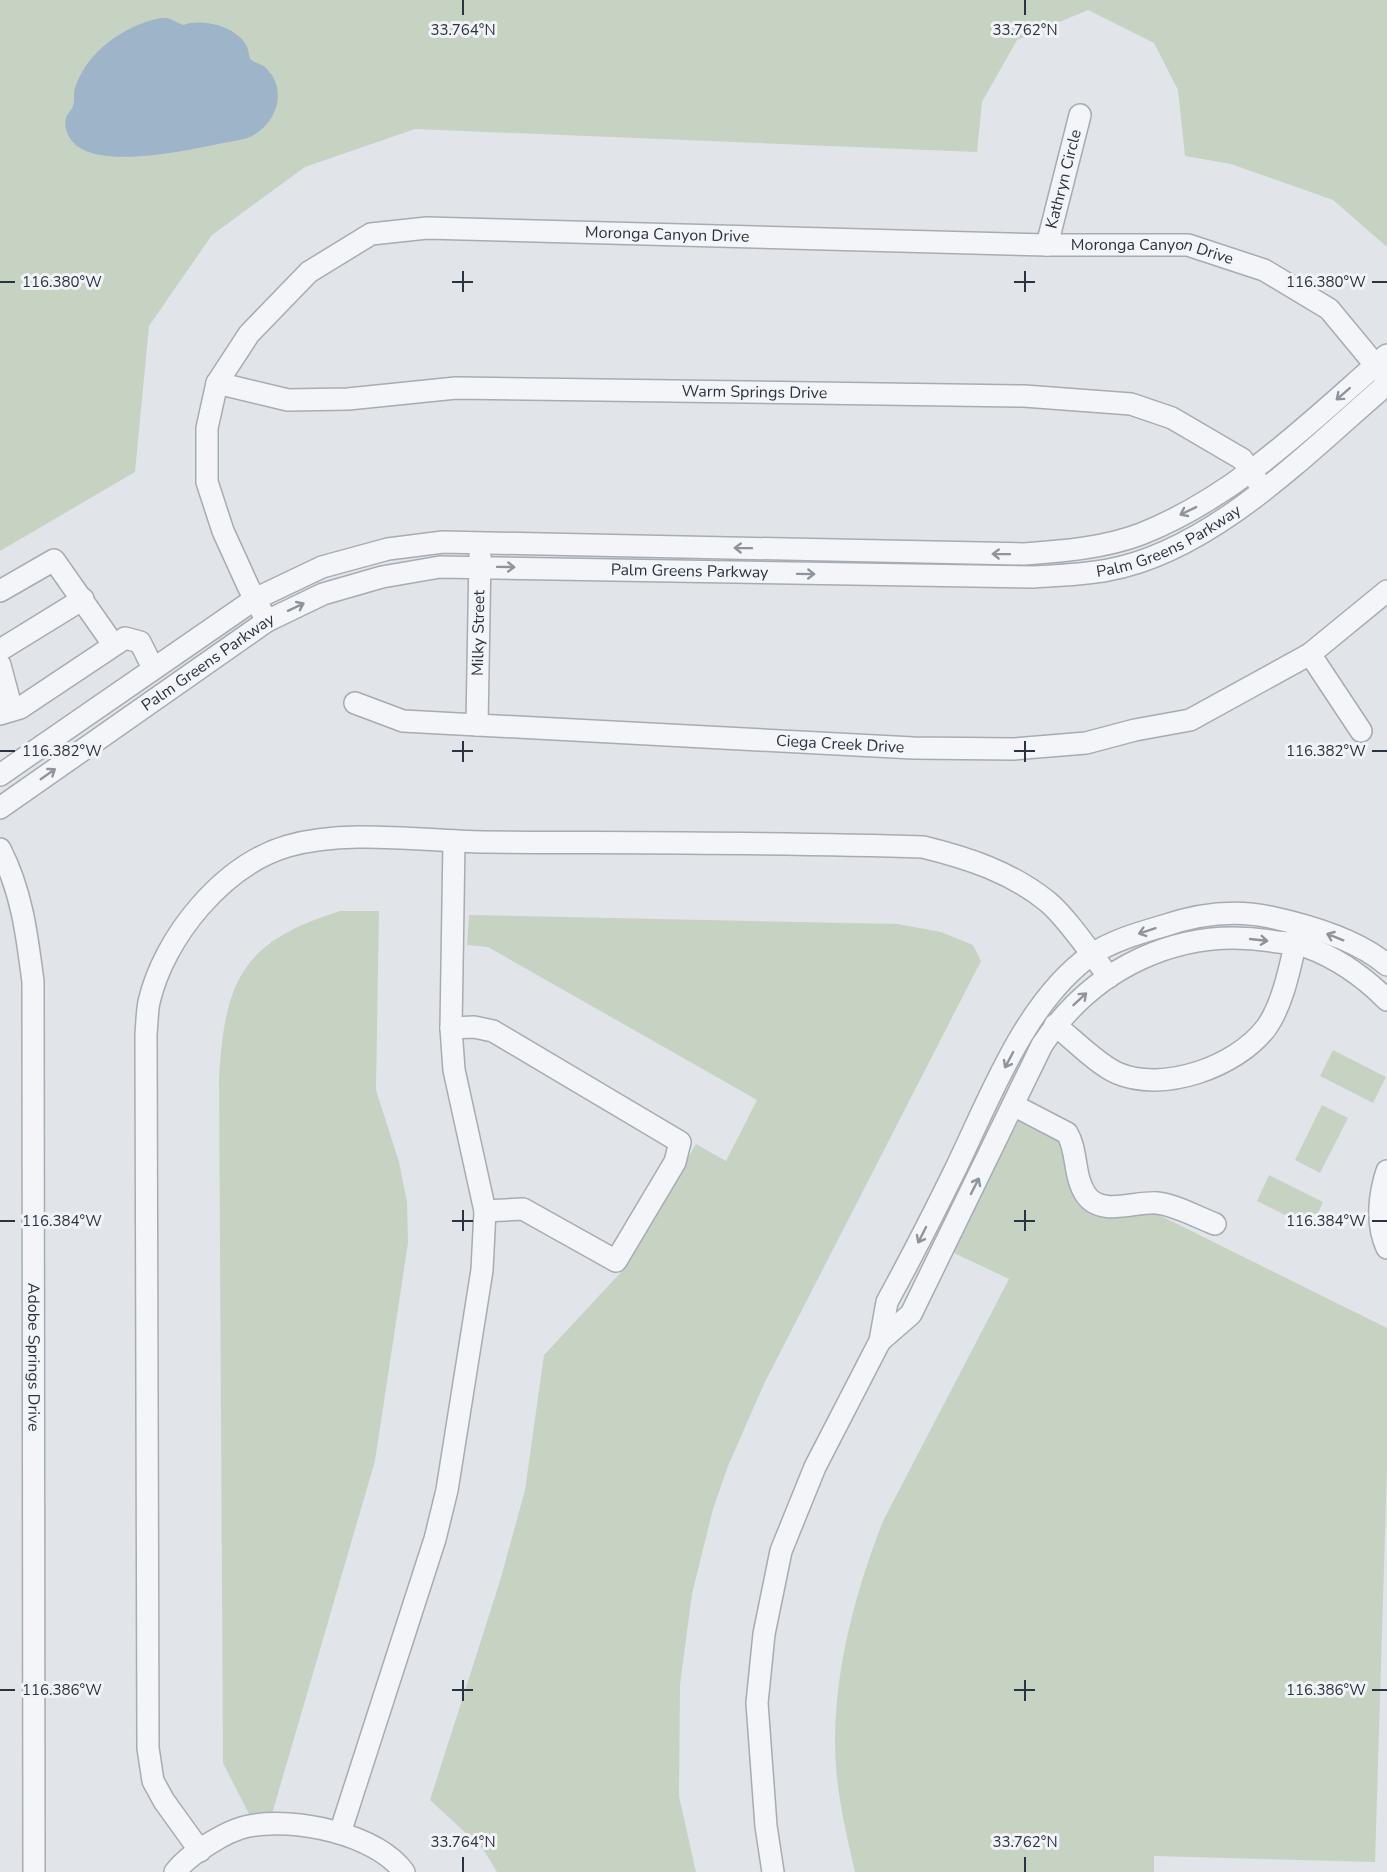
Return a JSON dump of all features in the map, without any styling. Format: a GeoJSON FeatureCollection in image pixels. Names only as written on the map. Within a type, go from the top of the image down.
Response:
{"type":"FeatureCollection","features":[{"type":"Feature","properties":{"kind":"street","name":"Kathryn Circle"},"geometry":{"type":"LineString","coordinates":[[1047,245],[1080,115]]}},
{"type":"Feature","properties":{"kind":"street","name":"Moronga Canyon Drive"},"geometry":{"type":"LineString","coordinates":[[267,621],[223,531],[207,482],[207,428],[217,383],[249,334],[309,272],[371,234],[427,228],[1047,245],[1188,245],[1264,270],[1329,309],[1383,366]]}},
{"type":"Feature","properties":{"kind":"street","name":"Palm Greens Parkway"},"geometry":{"type":"LineString","coordinates":[[0,775],[255,599],[322,567],[388,549],[443,542],[1024,554],[1083,549],[1140,534],[1211,500],[1251,473],[1383,366]]}},
{"type":"Feature","properties":{"kind":"street","name":"Warm Springs Drive"},"geometry":{"type":"LineString","coordinates":[[217,383],[288,400],[348,399],[456,388],[1024,396],[1131,404],[1172,418],[1242,459],[1264,490]]}},
{"type":"Feature","properties":{"kind":"street","name":"Palm Greens Parkway"},"geometry":{"type":"LineString","coordinates":[[0,808],[267,621],[323,594],[382,577],[440,567],[1034,577],[1109,570],[1161,553],[1222,521],[1264,490],[1387,384]]}},
{"type":"Feature","properties":{"kind":"street","name":"Milky Street"},"geometry":{"type":"LineString","coordinates":[[477,725],[480,542]]}},
{"type":"Feature","properties":{"kind":"street"},"geometry":{"type":"LineString","coordinates":[[0,591],[54,560],[114,644]]}},
{"type":"Feature","properties":{"kind":"street","name":"Ciega Creek Drive"},"geometry":{"type":"LineString","coordinates":[[355,703],[403,721],[913,748],[1014,749],[1086,743],[1135,730],[1190,720],[1310,654],[1387,591]]}},
{"type":"Feature","properties":{"kind":"street"},"geometry":{"type":"LineString","coordinates":[[0,650],[83,599]]}},
{"type":"Feature","properties":{"kind":"street"},"geometry":{"type":"LineString","coordinates":[[0,665],[6,712],[20,708],[125,638],[140,642],[153,668]]}},
{"type":"Feature","properties":{"kind":"street"},"geometry":{"type":"LineString","coordinates":[[1310,654],[1361,731]]}},
{"type":"Feature","properties":{"kind":"street"},"geometry":{"type":"LineString","coordinates":[[200,1851],[164,1801],[153,1780],[148,1748],[146,1034],[149,1001],[169,954],[192,914],[238,869],[287,846],[338,837],[454,842],[923,848],[963,857],[1009,876],[1049,903],[1109,977]]}},
{"type":"Feature","properties":{"kind":"street"},"geometry":{"type":"LineString","coordinates":[[340,1833],[435,1539],[447,1490],[482,1270],[485,1211],[454,1070],[451,1028],[454,842]]}},
{"type":"Feature","properties":{"kind":"street","name":"Adobe Springs Drive"},"geometry":{"type":"LineString","coordinates":[[0,849],[14,876],[26,923],[33,982],[34,1872]]}},
{"type":"Feature","properties":{"kind":"street"},"geometry":{"type":"LineString","coordinates":[[773,1872],[766,1826],[757,1703],[764,1634],[781,1551],[815,1467],[880,1341],[887,1302],[1024,1032],[1058,986],[1092,955],[1136,934],[1178,921],[1216,914],[1245,912],[1300,924],[1341,939],[1386,962],[1365,978]]}},
{"type":"Feature","properties":{"kind":"street"},"geometry":{"type":"LineString","coordinates":[[1055,1025],[1121,1074],[1144,1080],[1165,1081],[1189,1075],[1229,1059],[1249,1045],[1266,1027],[1276,1008],[1300,924]]}},
{"type":"Feature","properties":{"kind":"street"},"geometry":{"type":"LineString","coordinates":[[880,1341],[911,1314],[1042,1045],[1055,1025],[1095,985],[1149,954],[1183,944],[1219,938],[1258,939],[1306,947],[1365,978],[1387,1000]]}},
{"type":"Feature","properties":{"kind":"street"},"geometry":{"type":"LineString","coordinates":[[451,1028],[474,1027],[493,1031],[680,1142],[675,1162],[616,1261],[523,1209],[485,1211]]}},
{"type":"Feature","properties":{"kind":"street"},"geometry":{"type":"LineString","coordinates":[[1014,1106],[1067,1133],[1072,1140],[1081,1186],[1096,1204],[1106,1207],[1158,1203],[1215,1224]]}},
{"type":"Feature","properties":{"kind":"street"},"geometry":{"type":"LineString","coordinates":[[1387,1171],[1379,1202],[1383,1239],[1387,1248]]}},
{"type":"Feature","properties":{"kind":"street"},"geometry":{"type":"LineString","coordinates":[[175,1872],[211,1842],[249,1826],[296,1824],[351,1836],[396,1862],[404,1872]]}},
{"type":"Feature","properties":{"kind":"green space"},"geometry":{"type":"Polygon","coordinates":[[[0,0],[1387,0],[1387,247],[1333,200],[1231,164],[1185,156],[1178,90],[1154,43],[1088,10],[1017,40],[982,102],[977,152],[415,129],[305,167],[212,235],[149,326],[135,472],[0,551],[0,0]]]}},
{"type":"Feature","properties":{"kind":"green space"},"geometry":{"type":"Polygon","coordinates":[[[340,911],[379,911],[376,1090],[399,1162],[407,1202],[408,1243],[375,1461],[272,1814],[250,1816],[223,1763],[219,1078],[222,1044],[234,990],[245,969],[260,951],[281,936],[307,923],[340,911]]]}},
{"type":"Feature","properties":{"kind":"green space"},"geometry":{"type":"Polygon","coordinates":[[[469,915],[898,924],[941,932],[973,945],[981,961],[764,1384],[728,1466],[713,1509],[692,1594],[680,1685],[679,1796],[696,1872],[497,1872],[483,1849],[430,1800],[500,1581],[525,1490],[544,1355],[623,1270],[696,1144],[726,1161],[757,1100],[488,947],[467,945],[469,915]]]}},
{"type":"Feature","properties":{"kind":"green space"},"geometry":{"type":"Polygon","coordinates":[[[1333,1050],[1386,1077],[1373,1103],[1320,1076],[1333,1050]]]}},
{"type":"Feature","properties":{"kind":"green space"},"geometry":{"type":"Polygon","coordinates":[[[1322,1105],[1348,1118],[1320,1173],[1295,1160],[1322,1105]]]}},
{"type":"Feature","properties":{"kind":"green space"},"geometry":{"type":"Polygon","coordinates":[[[1020,1118],[1064,1142],[1072,1194],[1100,1214],[1153,1212],[1387,1328],[1387,1470],[1375,1862],[1154,1856],[1154,1872],[855,1872],[841,1807],[836,1768],[837,1706],[846,1642],[862,1580],[883,1521],[1009,1279],[952,1252],[1020,1118]]]}},
{"type":"Feature","properties":{"kind":"green space"},"geometry":{"type":"Polygon","coordinates":[[[1269,1175],[1323,1202],[1311,1228],[1257,1201],[1269,1175]]]}},
{"type":"Feature","properties":{"kind":"water"},"geometry":{"type":"Polygon","coordinates":[[[160,18],[168,18],[183,25],[199,22],[218,25],[241,38],[247,46],[250,59],[264,67],[273,78],[277,88],[278,99],[270,119],[254,135],[244,139],[158,155],[112,156],[92,153],[77,146],[67,133],[65,122],[74,104],[75,88],[88,63],[108,42],[120,34],[160,18]]]}}]}
